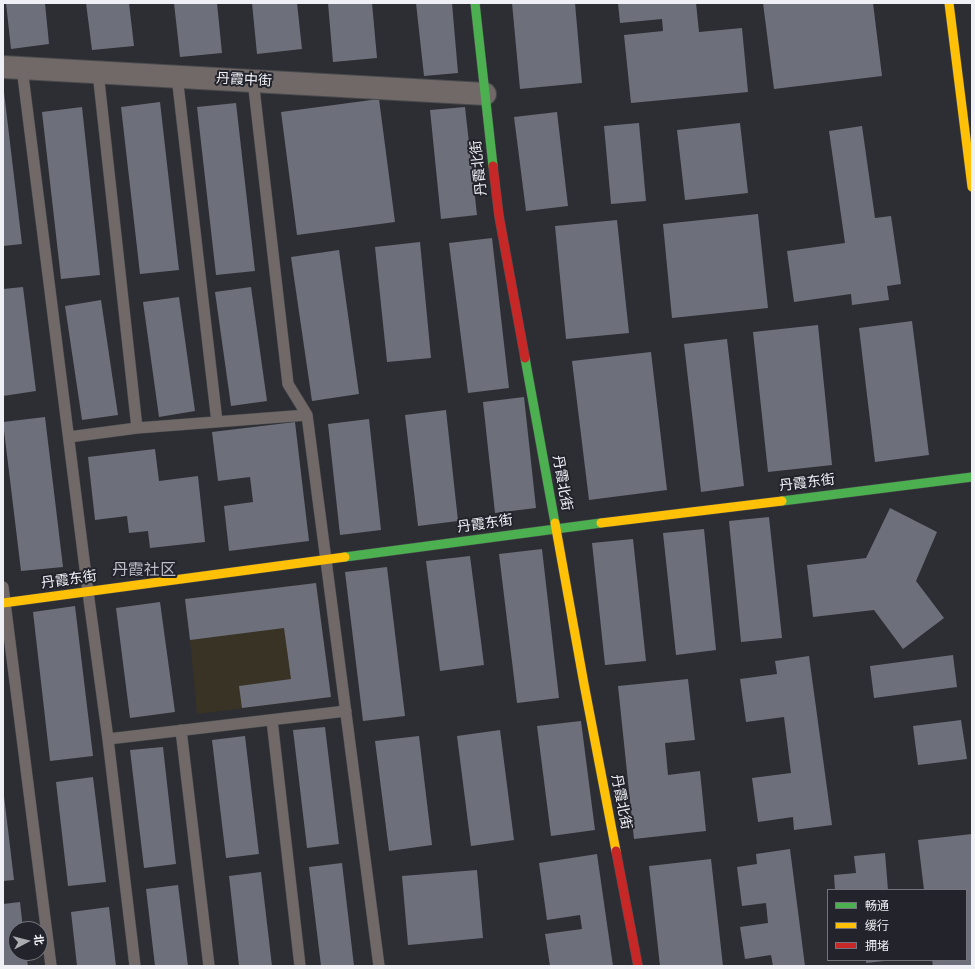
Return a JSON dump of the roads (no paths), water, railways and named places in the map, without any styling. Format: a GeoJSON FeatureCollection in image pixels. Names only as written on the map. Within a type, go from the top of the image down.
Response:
{"type":"FeatureCollection","features":[{"type":"Feature","properties":{"kind":"street","name":"丹霞北街"},"geometry":{"type":"LineString","coordinates":[[475,3],[499,216],[584,684],[638,966]]}},
{"type":"Feature","properties":{"kind":"street"},"geometry":{"type":"LineString","coordinates":[[949,3],[972,187]]}},
{"type":"Feature","properties":{"kind":"street","name":"丹霞中街"},"geometry":{"type":"LineString","coordinates":[[13,67],[485,94]]}},
{"type":"Feature","properties":{"kind":"street","name":"丹霞东街"},"geometry":{"type":"LineString","coordinates":[[4,603],[556,529],[972,477]]}},
{"type":"Feature","properties":{"kind":"lane"},"geometry":{"type":"LineString","coordinates":[[13,67],[69,437],[108,739],[135,966]]}},
{"type":"Feature","properties":{"kind":"lane"},"geometry":{"type":"LineString","coordinates":[[98,72],[137,428]]}},
{"type":"Feature","properties":{"kind":"lane"},"geometry":{"type":"LineString","coordinates":[[176,76],[217,422]]}},
{"type":"Feature","properties":{"kind":"lane"},"geometry":{"type":"LineString","coordinates":[[253,80],[288,384],[308,415],[378,966]]}},
{"type":"Feature","properties":{"kind":"lane"},"geometry":{"type":"LineString","coordinates":[[69,437],[137,428],[308,415]]}},
{"type":"Feature","properties":{"kind":"lane"},"geometry":{"type":"LineString","coordinates":[[3,587],[51,966]]}},
{"type":"Feature","properties":{"kind":"lane"},"geometry":{"type":"LineString","coordinates":[[108,739],[346,711]]}},
{"type":"Feature","properties":{"kind":"lane"},"geometry":{"type":"LineString","coordinates":[[272,720],[300,966]]}},
{"type":"Feature","properties":{"kind":"lane"},"geometry":{"type":"LineString","coordinates":[[181,730],[209,966]]}},
{"type":"Feature","properties":{"kind":"district","name":"丹霞社区"},"geometry":{"type":"Point","coordinates":[144,570]}}]}
